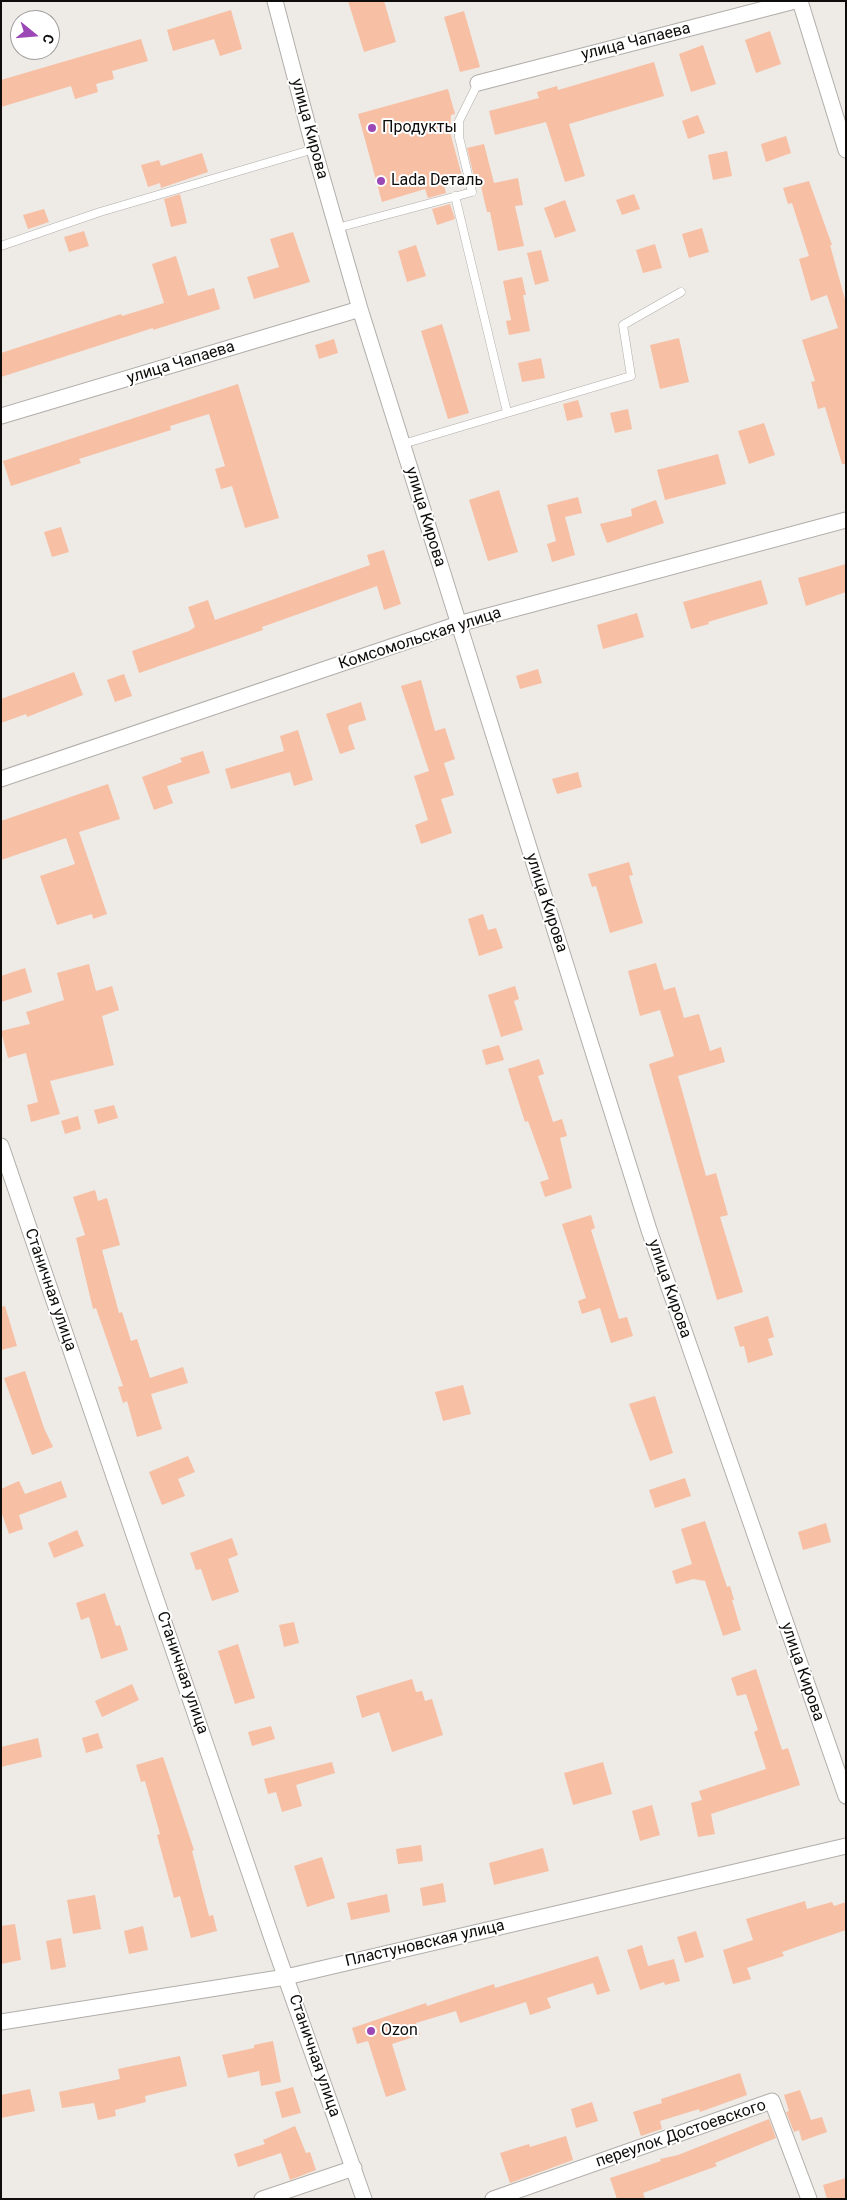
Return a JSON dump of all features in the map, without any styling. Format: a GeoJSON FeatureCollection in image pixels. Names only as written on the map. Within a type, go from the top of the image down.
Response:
{"type":"FeatureCollection","features":[{"type":"Feature","properties":{"kind":"street","name":"улица Кирова"},"geometry":{"type":"LineString","coordinates":[[275,1],[314,149],[360,309],[649,1230],[846,1796]]}},
{"type":"Feature","properties":{"kind":"street","name":"улица Чапаева"},"geometry":{"type":"LineString","coordinates":[[478,83],[795,1]]}},
{"type":"Feature","properties":{"kind":"street"},"geometry":{"type":"LineString","coordinates":[[800,1],[846,150]]}},
{"type":"Feature","properties":{"kind":"street","name":"улица Чапаева"},"geometry":{"type":"LineString","coordinates":[[1,416],[360,309]]}},
{"type":"Feature","properties":{"kind":"street","name":"Комсомольская улица"},"geometry":{"type":"LineString","coordinates":[[1,779],[458,624],[846,520]]}},
{"type":"Feature","properties":{"kind":"street","name":"Станичная улица"},"geometry":{"type":"LineString","coordinates":[[1,1146],[364,2199]]}},
{"type":"Feature","properties":{"kind":"street","name":"Пластуновская улица"},"geometry":{"type":"LineString","coordinates":[[1,2022],[286,1976],[846,1846]]}},
{"type":"Feature","properties":{"kind":"street","name":"переулок Достоевского"},"geometry":{"type":"LineString","coordinates":[[493,2199],[772,2102],[809,2199]]}},
{"type":"Feature","properties":{"kind":"street"},"geometry":{"type":"LineString","coordinates":[[262,2199],[354,2168]]}},
{"type":"Feature","properties":{"kind":"lane"},"geometry":{"type":"LineString","coordinates":[[337,228],[472,192],[459,137],[459,121],[478,83]]}},
{"type":"Feature","properties":{"kind":"lane"},"geometry":{"type":"LineString","coordinates":[[1,246],[100,212],[314,149]]}},
{"type":"Feature","properties":{"kind":"lane"},"geometry":{"type":"LineString","coordinates":[[455,196],[507,412]]}},
{"type":"Feature","properties":{"kind":"lane"},"geometry":{"type":"LineString","coordinates":[[403,444],[631,376],[623,324],[682,292]]}},
{"type":"Feature","properties":{"kind":"building"},"geometry":{"type":"Polygon","coordinates":[[[348,1],[384,1],[396,42],[364,52],[348,1]]]}},
{"type":"Feature","properties":{"kind":"building"},"geometry":{"type":"Polygon","coordinates":[[[231,10],[242,49],[220,56],[214,39],[173,51],[167,30],[231,10]]]}},
{"type":"Feature","properties":{"kind":"building"},"geometry":{"type":"Polygon","coordinates":[[[464,11],[480,67],[460,72],[444,17],[464,11]]]}},
{"type":"Feature","properties":{"kind":"building"},"geometry":{"type":"Polygon","coordinates":[[[770,31],[781,64],[756,73],[745,40],[770,31]]]}},
{"type":"Feature","properties":{"kind":"building"},"geometry":{"type":"Polygon","coordinates":[[[141,39],[148,61],[112,71],[114,79],[96,84],[98,92],[75,99],[71,86],[1,107],[1,80],[141,39]]]}},
{"type":"Feature","properties":{"kind":"building"},"geometry":{"type":"Polygon","coordinates":[[[703,45],[716,84],[691,92],[679,54],[703,45]]]}},
{"type":"Feature","properties":{"kind":"building"},"geometry":{"type":"Polygon","coordinates":[[[654,62],[664,96],[569,124],[585,176],[565,182],[546,122],[495,135],[489,111],[539,98],[537,92],[557,86],[558,90],[654,62]]]}},
{"type":"Feature","properties":{"kind":"building"},"geometry":{"type":"Polygon","coordinates":[[[448,89],[455,114],[451,115],[450,132],[463,180],[444,185],[446,193],[428,198],[425,189],[382,202],[358,114],[448,89]]]}},
{"type":"Feature","properties":{"kind":"building"},"geometry":{"type":"Polygon","coordinates":[[[698,115],[705,133],[688,139],[682,121],[698,115]]]}},
{"type":"Feature","properties":{"kind":"building"},"geometry":{"type":"Polygon","coordinates":[[[786,136],[791,153],[766,162],[761,144],[786,136]]]}},
{"type":"Feature","properties":{"kind":"building"},"geometry":{"type":"Polygon","coordinates":[[[484,144],[494,183],[518,178],[523,205],[515,206],[524,246],[498,251],[490,212],[487,212],[480,182],[477,183],[474,177],[467,148],[484,144]]]}},
{"type":"Feature","properties":{"kind":"building"},"geometry":{"type":"Polygon","coordinates":[[[727,151],[732,176],[713,180],[708,155],[727,151]]]}},
{"type":"Feature","properties":{"kind":"building"},"geometry":{"type":"Polygon","coordinates":[[[202,153],[208,172],[161,188],[160,183],[148,187],[141,165],[159,160],[161,166],[202,153]]]}},
{"type":"Feature","properties":{"kind":"building"},"geometry":{"type":"Polygon","coordinates":[[[809,181],[832,245],[830,245],[846,303],[846,464],[842,464],[825,407],[818,409],[811,382],[815,381],[802,340],[838,328],[827,295],[811,301],[799,259],[809,256],[792,203],[788,204],[783,188],[809,181]]]}},
{"type":"Feature","properties":{"kind":"building"},"geometry":{"type":"Polygon","coordinates":[[[180,194],[187,223],[171,227],[164,199],[180,194]]]}},
{"type":"Feature","properties":{"kind":"building"},"geometry":{"type":"Polygon","coordinates":[[[634,194],[640,209],[622,215],[616,200],[634,194]]]}},
{"type":"Feature","properties":{"kind":"building"},"geometry":{"type":"Polygon","coordinates":[[[565,200],[576,231],[555,238],[544,208],[565,200]]]}},
{"type":"Feature","properties":{"kind":"building"},"geometry":{"type":"Polygon","coordinates":[[[450,204],[455,219],[437,225],[432,209],[450,204]]]}},
{"type":"Feature","properties":{"kind":"building"},"geometry":{"type":"Polygon","coordinates":[[[44,209],[49,222],[28,229],[23,215],[44,209]]]}},
{"type":"Feature","properties":{"kind":"building"},"geometry":{"type":"Polygon","coordinates":[[[702,228],[709,252],[689,258],[682,234],[702,228]]]}},
{"type":"Feature","properties":{"kind":"building"},"geometry":{"type":"Polygon","coordinates":[[[84,231],[89,246],[69,252],[64,237],[84,231]]]}},
{"type":"Feature","properties":{"kind":"building"},"geometry":{"type":"Polygon","coordinates":[[[293,232],[310,282],[254,299],[247,277],[279,267],[270,239],[293,232]]]}},
{"type":"Feature","properties":{"kind":"building"},"geometry":{"type":"Polygon","coordinates":[[[655,244],[662,268],[643,273],[636,250],[655,244]]]}},
{"type":"Feature","properties":{"kind":"building"},"geometry":{"type":"Polygon","coordinates":[[[416,245],[426,276],[407,282],[398,251],[416,245]]]}},
{"type":"Feature","properties":{"kind":"building"},"geometry":{"type":"Polygon","coordinates":[[[541,250],[549,281],[535,285],[527,253],[541,250]]]}},
{"type":"Feature","properties":{"kind":"building"},"geometry":{"type":"Polygon","coordinates":[[[176,256],[188,296],[214,288],[220,309],[153,330],[153,328],[1,377],[1,353],[121,314],[122,316],[164,303],[152,264],[176,256]]]}},
{"type":"Feature","properties":{"kind":"building"},"geometry":{"type":"Polygon","coordinates":[[[522,277],[526,295],[523,295],[530,331],[509,335],[506,321],[511,320],[503,281],[522,277]]]}},
{"type":"Feature","properties":{"kind":"building"},"geometry":{"type":"Polygon","coordinates":[[[442,324],[469,413],[448,419],[421,331],[442,324]]]}},
{"type":"Feature","properties":{"kind":"building"},"geometry":{"type":"Polygon","coordinates":[[[679,338],[689,382],[660,389],[650,345],[679,338]]]}},
{"type":"Feature","properties":{"kind":"building"},"geometry":{"type":"Polygon","coordinates":[[[334,339],[338,353],[319,359],[315,345],[334,339]]]}},
{"type":"Feature","properties":{"kind":"building"},"geometry":{"type":"Polygon","coordinates":[[[541,358],[545,378],[522,382],[518,363],[541,358]]]}},
{"type":"Feature","properties":{"kind":"building"},"geometry":{"type":"Polygon","coordinates":[[[238,384],[279,518],[245,528],[232,486],[221,489],[215,469],[225,466],[209,414],[170,426],[171,430],[79,459],[81,463],[11,486],[3,461],[238,384]]]}},
{"type":"Feature","properties":{"kind":"building"},"geometry":{"type":"Polygon","coordinates":[[[578,400],[583,417],[567,421],[563,404],[578,400]]]}},
{"type":"Feature","properties":{"kind":"building"},"geometry":{"type":"Polygon","coordinates":[[[628,409],[632,429],[615,433],[610,413],[628,409]]]}},
{"type":"Feature","properties":{"kind":"building"},"geometry":{"type":"Polygon","coordinates":[[[764,423],[775,455],[749,464],[738,431],[764,423]]]}},
{"type":"Feature","properties":{"kind":"building"},"geometry":{"type":"Polygon","coordinates":[[[718,454],[726,484],[665,500],[657,470],[718,454]]]}},
{"type":"Feature","properties":{"kind":"building"},"geometry":{"type":"Polygon","coordinates":[[[499,490],[518,552],[488,561],[469,500],[499,490]]]}},
{"type":"Feature","properties":{"kind":"building"},"geometry":{"type":"Polygon","coordinates":[[[578,497],[582,513],[565,517],[575,555],[552,562],[547,544],[556,541],[547,505],[578,497]]]}},
{"type":"Feature","properties":{"kind":"building"},"geometry":{"type":"Polygon","coordinates":[[[656,500],[664,523],[607,543],[600,524],[632,516],[631,509],[656,500]]]}},
{"type":"Feature","properties":{"kind":"building"},"geometry":{"type":"Polygon","coordinates":[[[61,527],[69,552],[52,557],[44,532],[61,527]]]}},
{"type":"Feature","properties":{"kind":"building"},"geometry":{"type":"Polygon","coordinates":[[[384,550],[401,604],[384,610],[377,586],[262,627],[263,630],[139,673],[132,651],[189,631],[195,627],[188,607],[208,600],[215,620],[370,565],[367,555],[384,550]]]}},
{"type":"Feature","properties":{"kind":"building"},"geometry":{"type":"Polygon","coordinates":[[[846,564],[846,592],[806,606],[798,578],[846,564]]]}},
{"type":"Feature","properties":{"kind":"building"},"geometry":{"type":"Polygon","coordinates":[[[761,580],[768,604],[691,629],[683,602],[761,580]]]}},
{"type":"Feature","properties":{"kind":"building"},"geometry":{"type":"Polygon","coordinates":[[[637,613],[644,637],[603,649],[597,625],[637,613]]]}},
{"type":"Feature","properties":{"kind":"building"},"geometry":{"type":"Polygon","coordinates":[[[538,669],[542,683],[520,689],[516,676],[538,669]]]}},
{"type":"Feature","properties":{"kind":"building"},"geometry":{"type":"Polygon","coordinates":[[[74,672],[83,695],[27,717],[26,714],[1,723],[1,699],[74,672]]]}},
{"type":"Feature","properties":{"kind":"building"},"geometry":{"type":"Polygon","coordinates":[[[124,674],[132,696],[115,702],[107,680],[124,674]]]}},
{"type":"Feature","properties":{"kind":"building"},"geometry":{"type":"Polygon","coordinates":[[[421,680],[435,731],[445,728],[455,759],[444,763],[454,795],[441,799],[452,833],[421,844],[415,825],[428,820],[414,776],[429,771],[401,686],[421,680]]]}},
{"type":"Feature","properties":{"kind":"building"},"geometry":{"type":"Polygon","coordinates":[[[361,702],[366,720],[349,725],[348,728],[355,749],[340,754],[326,714],[361,702]]]}},
{"type":"Feature","properties":{"kind":"building"},"geometry":{"type":"Polygon","coordinates":[[[298,730],[313,780],[294,786],[290,772],[231,789],[225,769],[284,751],[280,736],[298,730]]]}},
{"type":"Feature","properties":{"kind":"building"},"geometry":{"type":"Polygon","coordinates":[[[203,751],[210,773],[167,786],[173,803],[154,810],[142,777],[182,762],[180,758],[203,751]]]}},
{"type":"Feature","properties":{"kind":"building"},"geometry":{"type":"Polygon","coordinates":[[[578,772],[582,787],[557,794],[552,779],[578,772]]]}},
{"type":"Feature","properties":{"kind":"building"},"geometry":{"type":"Polygon","coordinates":[[[108,784],[120,819],[79,832],[107,914],[93,919],[92,914],[57,925],[40,876],[75,864],[66,838],[1,860],[1,821],[108,784]]]}},
{"type":"Feature","properties":{"kind":"building"},"geometry":{"type":"Polygon","coordinates":[[[629,862],[633,875],[629,876],[643,923],[610,933],[596,886],[592,887],[588,874],[629,862]]]}},
{"type":"Feature","properties":{"kind":"building"},"geometry":{"type":"Polygon","coordinates":[[[483,914],[488,930],[496,928],[503,948],[479,956],[468,919],[483,914]]]}},
{"type":"Feature","properties":{"kind":"building"},"geometry":{"type":"Polygon","coordinates":[[[656,963],[664,990],[675,987],[684,1018],[699,1014],[710,1051],[721,1047],[725,1062],[678,1076],[706,1176],[716,1173],[728,1215],[720,1217],[743,1292],[717,1300],[649,1064],[674,1056],[660,1010],[640,1016],[628,971],[656,963]]]}},
{"type":"Feature","properties":{"kind":"building"},"geometry":{"type":"Polygon","coordinates":[[[89,964],[96,991],[112,986],[119,1010],[102,1016],[114,1065],[50,1081],[60,1114],[31,1122],[27,1105],[38,1102],[26,1053],[8,1058],[1,1031],[30,1024],[26,1012],[64,1000],[57,973],[89,964]]]}},
{"type":"Feature","properties":{"kind":"building"},"geometry":{"type":"Polygon","coordinates":[[[25,968],[32,992],[1,1002],[1,976],[25,968]]]}},
{"type":"Feature","properties":{"kind":"building"},"geometry":{"type":"Polygon","coordinates":[[[515,986],[519,999],[514,1001],[523,1030],[501,1037],[488,995],[515,986]]]}},
{"type":"Feature","properties":{"kind":"building"},"geometry":{"type":"Polygon","coordinates":[[[499,1045],[504,1060],[486,1065],[482,1050],[499,1045]]]}},
{"type":"Feature","properties":{"kind":"building"},"geometry":{"type":"Polygon","coordinates":[[[539,1059],[544,1074],[538,1076],[553,1122],[562,1119],[567,1136],[560,1138],[572,1188],[545,1197],[540,1182],[549,1179],[528,1121],[525,1122],[508,1069],[539,1059]]]}},
{"type":"Feature","properties":{"kind":"building"},"geometry":{"type":"Polygon","coordinates":[[[114,1105],[118,1118],[98,1124],[94,1110],[114,1105]]]}},
{"type":"Feature","properties":{"kind":"building"},"geometry":{"type":"Polygon","coordinates":[[[78,1116],[81,1129],[65,1134],[61,1121],[78,1116]]]}},
{"type":"Feature","properties":{"kind":"building"},"geometry":{"type":"Polygon","coordinates":[[[95,1190],[98,1201],[107,1198],[120,1245],[102,1250],[119,1313],[122,1312],[131,1341],[137,1339],[150,1378],[183,1367],[188,1383],[151,1394],[162,1429],[137,1437],[127,1401],[123,1403],[118,1387],[123,1386],[96,1308],[93,1309],[76,1238],[85,1235],[73,1197],[95,1190]]]}},
{"type":"Feature","properties":{"kind":"building"},"geometry":{"type":"Polygon","coordinates":[[[591,1215],[595,1228],[591,1230],[619,1319],[627,1317],[633,1336],[611,1343],[600,1308],[582,1314],[578,1301],[586,1298],[562,1224],[591,1215]]]}},
{"type":"Feature","properties":{"kind":"building"},"geometry":{"type":"Polygon","coordinates":[[[5,1306],[17,1346],[1,1350],[1,1307],[5,1306]]]}},
{"type":"Feature","properties":{"kind":"building"},"geometry":{"type":"Polygon","coordinates":[[[768,1316],[774,1337],[768,1339],[773,1355],[748,1363],[744,1346],[740,1347],[734,1327],[768,1316]]]}},
{"type":"Feature","properties":{"kind":"building"},"geometry":{"type":"Polygon","coordinates":[[[25,1371],[44,1428],[53,1447],[32,1455],[4,1378],[25,1371]]]}},
{"type":"Feature","properties":{"kind":"building"},"geometry":{"type":"Polygon","coordinates":[[[463,1385],[471,1414],[443,1421],[435,1392],[463,1385]]]}},
{"type":"Feature","properties":{"kind":"building"},"geometry":{"type":"Polygon","coordinates":[[[655,1396],[673,1453],[650,1461],[629,1404],[655,1396]]]}},
{"type":"Feature","properties":{"kind":"building"},"geometry":{"type":"Polygon","coordinates":[[[188,1456],[195,1472],[178,1479],[185,1496],[162,1505],[149,1472],[188,1456]]]}},
{"type":"Feature","properties":{"kind":"building"},"geometry":{"type":"Polygon","coordinates":[[[685,1478],[691,1496],[655,1508],[649,1490],[685,1478]]]}},
{"type":"Feature","properties":{"kind":"building"},"geometry":{"type":"Polygon","coordinates":[[[19,1481],[25,1494],[61,1481],[67,1497],[19,1515],[23,1529],[9,1534],[1,1511],[1,1489],[19,1481]]]}},
{"type":"Feature","properties":{"kind":"building"},"geometry":{"type":"Polygon","coordinates":[[[705,1521],[727,1587],[730,1586],[741,1630],[723,1636],[705,1581],[693,1579],[676,1584],[672,1571],[692,1564],[681,1529],[705,1521]]]}},
{"type":"Feature","properties":{"kind":"building"},"geometry":{"type":"Polygon","coordinates":[[[826,1523],[831,1542],[803,1550],[798,1532],[826,1523]]]}},
{"type":"Feature","properties":{"kind":"building"},"geometry":{"type":"Polygon","coordinates":[[[77,1530],[84,1546],[54,1558],[48,1543],[77,1530]]]}},
{"type":"Feature","properties":{"kind":"building"},"geometry":{"type":"Polygon","coordinates":[[[232,1538],[238,1555],[228,1559],[239,1592],[212,1601],[201,1569],[196,1570],[190,1553],[232,1538]]]}},
{"type":"Feature","properties":{"kind":"building"},"geometry":{"type":"Polygon","coordinates":[[[105,1593],[116,1626],[120,1625],[128,1650],[101,1659],[89,1617],[81,1620],[76,1603],[105,1593]]]}},
{"type":"Feature","properties":{"kind":"building"},"geometry":{"type":"Polygon","coordinates":[[[294,1622],[299,1643],[284,1647],[279,1625],[294,1622]]]}},
{"type":"Feature","properties":{"kind":"building"},"geometry":{"type":"Polygon","coordinates":[[[238,1644],[255,1698],[235,1704],[218,1651],[238,1644]]]}},
{"type":"Feature","properties":{"kind":"building"},"geometry":{"type":"Polygon","coordinates":[[[756,1669],[782,1750],[788,1748],[800,1785],[711,1814],[715,1834],[698,1837],[691,1803],[702,1800],[699,1791],[766,1769],[754,1732],[758,1730],[746,1694],[737,1696],[731,1678],[756,1669]]]}},
{"type":"Feature","properties":{"kind":"building"},"geometry":{"type":"Polygon","coordinates":[[[412,1679],[416,1692],[422,1691],[425,1701],[432,1699],[443,1735],[392,1752],[379,1712],[362,1718],[356,1696],[412,1679]]]}},
{"type":"Feature","properties":{"kind":"building"},"geometry":{"type":"Polygon","coordinates":[[[132,1684],[139,1700],[102,1717],[95,1701],[132,1684]]]}},
{"type":"Feature","properties":{"kind":"building"},"geometry":{"type":"Polygon","coordinates":[[[271,1726],[275,1739],[252,1746],[248,1732],[271,1726]]]}},
{"type":"Feature","properties":{"kind":"building"},"geometry":{"type":"Polygon","coordinates":[[[98,1733],[103,1748],[86,1753],[82,1738],[98,1733]]]}},
{"type":"Feature","properties":{"kind":"building"},"geometry":{"type":"Polygon","coordinates":[[[38,1738],[42,1757],[1,1767],[1,1747],[38,1738]]]}},
{"type":"Feature","properties":{"kind":"building"},"geometry":{"type":"Polygon","coordinates":[[[163,1757],[194,1850],[192,1851],[209,1916],[213,1915],[217,1931],[191,1938],[180,1896],[174,1898],[157,1835],[160,1834],[145,1781],[141,1782],[136,1765],[163,1757]]]}},
{"type":"Feature","properties":{"kind":"building"},"geometry":{"type":"Polygon","coordinates":[[[332,1762],[335,1773],[296,1785],[302,1806],[282,1812],[276,1792],[268,1794],[264,1779],[332,1762]]]}},
{"type":"Feature","properties":{"kind":"building"},"geometry":{"type":"Polygon","coordinates":[[[603,1762],[612,1794],[573,1805],[564,1773],[603,1762]]]}},
{"type":"Feature","properties":{"kind":"building"},"geometry":{"type":"Polygon","coordinates":[[[652,1805],[660,1835],[640,1841],[632,1811],[652,1805]]]}},
{"type":"Feature","properties":{"kind":"building"},"geometry":{"type":"Polygon","coordinates":[[[421,1845],[423,1861],[398,1864],[396,1849],[421,1845]]]}},
{"type":"Feature","properties":{"kind":"building"},"geometry":{"type":"Polygon","coordinates":[[[543,1848],[549,1871],[494,1885],[489,1863],[543,1848]]]}},
{"type":"Feature","properties":{"kind":"building"},"geometry":{"type":"Polygon","coordinates":[[[322,1857],[335,1898],[307,1907],[294,1866],[322,1857]]]}},
{"type":"Feature","properties":{"kind":"building"},"geometry":{"type":"Polygon","coordinates":[[[443,1883],[446,1902],[423,1906],[420,1888],[443,1883]]]}},
{"type":"Feature","properties":{"kind":"building"},"geometry":{"type":"Polygon","coordinates":[[[387,1894],[390,1912],[351,1920],[347,1903],[387,1894]]]}},
{"type":"Feature","properties":{"kind":"building"},"geometry":{"type":"Polygon","coordinates":[[[95,1895],[101,1929],[73,1934],[67,1900],[95,1895]]]}},
{"type":"Feature","properties":{"kind":"building"},"geometry":{"type":"Polygon","coordinates":[[[805,1901],[807,1909],[832,1902],[834,1906],[846,1902],[846,1930],[782,1952],[784,1956],[747,1968],[751,1979],[733,1984],[723,1950],[753,1940],[746,1919],[805,1901]]]}},
{"type":"Feature","properties":{"kind":"building"},"geometry":{"type":"Polygon","coordinates":[[[15,1924],[21,1960],[1,1964],[1,1926],[15,1924]]]}},
{"type":"Feature","properties":{"kind":"building"},"geometry":{"type":"Polygon","coordinates":[[[143,1926],[148,1950],[129,1954],[124,1931],[143,1926]]]}},
{"type":"Feature","properties":{"kind":"building"},"geometry":{"type":"Polygon","coordinates":[[[696,1931],[704,1957],[685,1963],[677,1937],[696,1931]]]}},
{"type":"Feature","properties":{"kind":"building"},"geometry":{"type":"Polygon","coordinates":[[[61,1938],[66,1967],[51,1970],[46,1941],[61,1938]]]}},
{"type":"Feature","properties":{"kind":"building"},"geometry":{"type":"Polygon","coordinates":[[[642,1945],[648,1966],[674,1959],[680,1981],[665,1985],[664,1982],[640,1990],[627,1950],[642,1945]]]}},
{"type":"Feature","properties":{"kind":"building"},"geometry":{"type":"Polygon","coordinates":[[[598,1956],[610,1991],[597,1995],[593,1983],[547,1998],[551,2008],[530,2015],[526,2002],[460,2023],[456,2011],[416,2023],[420,2035],[392,2044],[406,2090],[386,2097],[368,2041],[357,2044],[352,2028],[426,2003],[427,2006],[494,1984],[495,1988],[598,1956]]]}},
{"type":"Feature","properties":{"kind":"building"},"geometry":{"type":"Polygon","coordinates":[[[273,2041],[281,2082],[261,2086],[259,2071],[228,2078],[222,2055],[254,2048],[254,2045],[273,2041]]]}},
{"type":"Feature","properties":{"kind":"building"},"geometry":{"type":"Polygon","coordinates":[[[180,2056],[187,2086],[145,2096],[146,2102],[115,2110],[116,2116],[98,2120],[94,2103],[62,2108],[59,2092],[120,2079],[118,2069],[180,2056]]]}},
{"type":"Feature","properties":{"kind":"building"},"geometry":{"type":"Polygon","coordinates":[[[740,2073],[747,2095],[700,2112],[699,2109],[660,2121],[662,2129],[641,2136],[633,2112],[662,2103],[661,2099],[740,2073]]]}},
{"type":"Feature","properties":{"kind":"building"},"geometry":{"type":"Polygon","coordinates":[[[293,2087],[301,2113],[282,2118],[275,2092],[293,2087]]]}},
{"type":"Feature","properties":{"kind":"building"},"geometry":{"type":"Polygon","coordinates":[[[30,2089],[35,2111],[1,2118],[1,2095],[30,2089]]]}},
{"type":"Feature","properties":{"kind":"building"},"geometry":{"type":"Polygon","coordinates":[[[800,2090],[811,2120],[822,2117],[827,2132],[802,2141],[799,2130],[794,2132],[786,2112],[789,2111],[784,2095],[800,2090]]]}},
{"type":"Feature","properties":{"kind":"building"},"geometry":{"type":"Polygon","coordinates":[[[592,2102],[598,2121],[576,2128],[571,2109],[592,2102]]]}},
{"type":"Feature","properties":{"kind":"building"},"geometry":{"type":"Polygon","coordinates":[[[769,2119],[776,2138],[715,2163],[717,2166],[643,2193],[645,2199],[617,2199],[610,2178],[661,2161],[660,2159],[678,2155],[769,2119]]]}},
{"type":"Feature","properties":{"kind":"building"},"geometry":{"type":"Polygon","coordinates":[[[295,2126],[306,2153],[310,2152],[316,2170],[290,2180],[281,2153],[238,2167],[234,2154],[265,2144],[263,2140],[295,2126]]]}},
{"type":"Feature","properties":{"kind":"building"},"geometry":{"type":"Polygon","coordinates":[[[566,2136],[573,2160],[510,2183],[500,2153],[529,2144],[530,2147],[566,2136]]]}},
{"type":"Feature","properties":{"kind":"building"},"geometry":{"type":"Polygon","coordinates":[[[846,2178],[846,2199],[827,2199],[823,2185],[846,2178]]]}},
{"type":"Feature","properties":{"kind":"place","name":"Продукты"},"geometry":{"type":"Point","coordinates":[372,128]}},
{"type":"Feature","properties":{"kind":"place","name":"Lada Dеталь"},"geometry":{"type":"Point","coordinates":[381,181]}},
{"type":"Feature","properties":{"kind":"place","name":"Ozon"},"geometry":{"type":"Point","coordinates":[371,2031]}}]}
